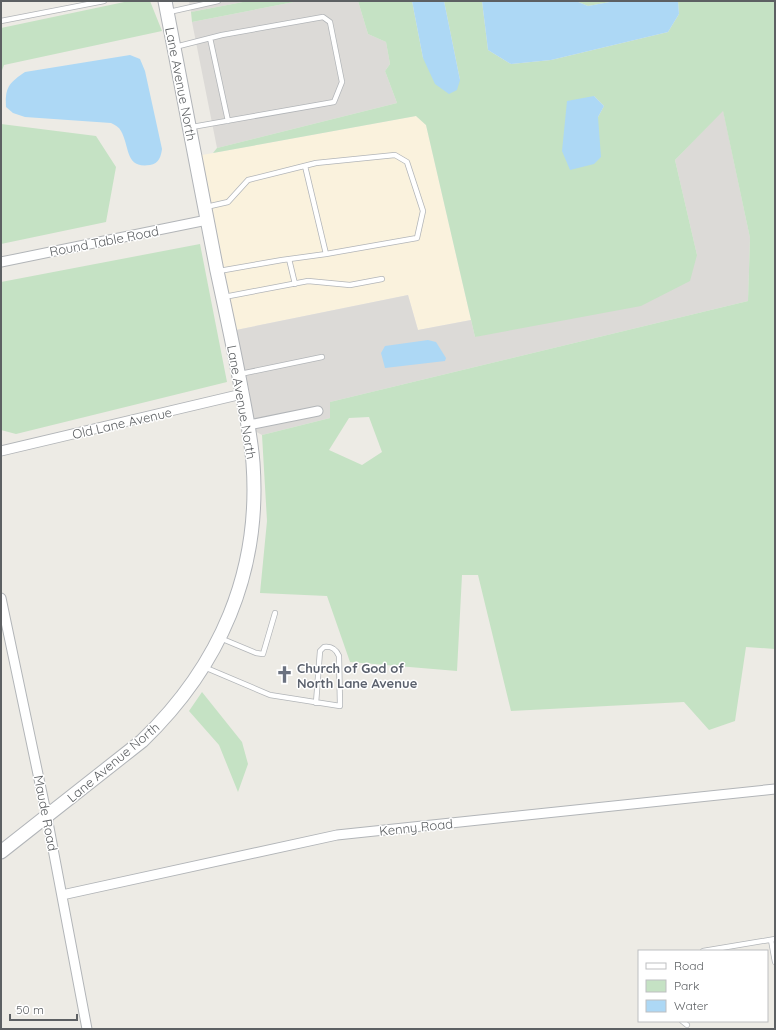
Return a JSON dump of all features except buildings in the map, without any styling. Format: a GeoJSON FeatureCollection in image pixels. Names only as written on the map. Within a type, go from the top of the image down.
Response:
{"type":"FeatureCollection","features":[{"type":"Feature","properties":{"kind":"main road","name":"Lane Avenue North"},"geometry":{"type":"LineString","coordinates":[[1,852],[130,751],[158,726],[185,695],[204,667],[220,638],[237,597],[249,549],[254,494],[249,425],[204,207],[175,47],[166,7]]}},
{"type":"Feature","properties":{"kind":"street","name":"Round Table Road"},"geometry":{"type":"LineString","coordinates":[[1,262],[207,220]]}},
{"type":"Feature","properties":{"kind":"street","name":"Old Lane Avenue"},"geometry":{"type":"LineString","coordinates":[[1,451],[242,394]]}},
{"type":"Feature","properties":{"kind":"street"},"geometry":{"type":"LineString","coordinates":[[249,425],[318,411]]}},
{"type":"Feature","properties":{"kind":"street","name":"Maude Road"},"geometry":{"type":"LineString","coordinates":[[1,598],[47,817],[87,1029]]}},
{"type":"Feature","properties":{"kind":"street","name":"Kenny Road"},"geometry":{"type":"LineString","coordinates":[[62,895],[338,835],[775,789]]}},
{"type":"Feature","properties":{"kind":"lane"},"geometry":{"type":"LineString","coordinates":[[1,21],[104,1]]}},
{"type":"Feature","properties":{"kind":"lane"},"geometry":{"type":"LineString","coordinates":[[166,7],[218,1]]}},
{"type":"Feature","properties":{"kind":"lane"},"geometry":{"type":"LineString","coordinates":[[175,47],[210,38],[323,17],[330,22],[342,82],[334,102],[190,128]]}},
{"type":"Feature","properties":{"kind":"lane"},"geometry":{"type":"LineString","coordinates":[[210,38],[228,121]]}},
{"type":"Feature","properties":{"kind":"lane"},"geometry":{"type":"LineString","coordinates":[[204,207],[228,202],[248,180],[316,164],[395,155],[407,162],[423,211],[416,238],[217,272]]}},
{"type":"Feature","properties":{"kind":"lane"},"geometry":{"type":"LineString","coordinates":[[305,166],[326,254]]}},
{"type":"Feature","properties":{"kind":"lane"},"geometry":{"type":"LineString","coordinates":[[289,259],[295,284]]}},
{"type":"Feature","properties":{"kind":"lane"},"geometry":{"type":"LineString","coordinates":[[222,297],[308,281],[350,285],[382,279]]}},
{"type":"Feature","properties":{"kind":"lane"},"geometry":{"type":"LineString","coordinates":[[238,374],[322,357]]}},
{"type":"Feature","properties":{"kind":"lane"},"geometry":{"type":"LineString","coordinates":[[220,638],[256,653],[263,654],[275,612]]}},
{"type":"Feature","properties":{"kind":"lane"},"geometry":{"type":"LineString","coordinates":[[204,667],[270,696],[316,703],[340,706],[339,656],[336,649],[329,646],[324,647],[320,651],[316,703]]}},
{"type":"Feature","properties":{"kind":"lane"},"geometry":{"type":"LineString","coordinates":[[709,950],[773,939],[775,962]]}},
{"type":"Feature","properties":{"kind":"lane"},"geometry":{"type":"LineString","coordinates":[[683,1022],[687,1025]]}},
{"type":"Feature","properties":{"kind":"shaded area"},"geometry":{"type":"Polygon","coordinates":[[[189,1],[248,1],[191,12],[189,1]]]}},
{"type":"Feature","properties":{"kind":"shaded area"},"geometry":{"type":"Polygon","coordinates":[[[299,1],[358,1],[368,34],[386,42],[390,64],[385,71],[397,103],[217,148],[192,22],[299,1]]]}},
{"type":"Feature","properties":{"kind":"shaded area"},"geometry":{"type":"Polygon","coordinates":[[[723,110],[750,238],[748,301],[330,402],[330,418],[262,435],[255,431],[236,330],[408,295],[418,330],[471,320],[475,337],[697,255],[675,160],[723,110]]]}},
{"type":"Feature","properties":{"kind":"shaded area"},"geometry":{"type":"Polygon","coordinates":[[[416,116],[426,125],[471,320],[418,330],[408,295],[236,330],[202,155],[416,116]]]}},
{"type":"Feature","properties":{"kind":"green space"},"geometry":{"type":"Polygon","coordinates":[[[129,1],[150,1],[162,31],[4,65],[1,73],[1,28],[129,1]]]}},
{"type":"Feature","properties":{"kind":"green space"},"geometry":{"type":"Polygon","coordinates":[[[248,1],[299,1],[192,22],[191,12],[248,1]]]}},
{"type":"Feature","properties":{"kind":"green space"},"geometry":{"type":"Polygon","coordinates":[[[358,1],[412,1],[423,58],[460,80],[444,1],[482,1],[488,50],[511,64],[551,60],[668,32],[679,14],[678,1],[775,1],[775,649],[746,647],[735,721],[709,730],[684,702],[511,711],[478,575],[462,575],[457,671],[350,662],[327,596],[260,593],[267,521],[262,435],[330,418],[330,402],[748,301],[750,238],[723,111],[675,160],[697,255],[690,281],[641,306],[475,337],[426,125],[416,116],[213,153],[217,148],[397,103],[385,71],[390,64],[386,42],[368,34],[358,1]],[[594,96],[598,117],[604,106],[594,96]],[[369,417],[349,418],[329,450],[362,465],[382,452],[369,417]]]}},
{"type":"Feature","properties":{"kind":"green space"},"geometry":{"type":"Polygon","coordinates":[[[576,1],[615,1],[588,6],[576,1]]]}},
{"type":"Feature","properties":{"kind":"green space"},"geometry":{"type":"Polygon","coordinates":[[[1,124],[96,136],[116,167],[106,222],[1,244],[1,124]]]}},
{"type":"Feature","properties":{"kind":"green space"},"geometry":{"type":"Polygon","coordinates":[[[200,244],[227,382],[16,434],[1,430],[1,282],[200,244]]]}},
{"type":"Feature","properties":{"kind":"green space"},"geometry":{"type":"Polygon","coordinates":[[[202,692],[242,742],[248,764],[238,792],[219,745],[189,711],[202,692]]]}},
{"type":"Feature","properties":{"kind":"water"},"geometry":{"type":"Polygon","coordinates":[[[412,1],[444,1],[460,80],[457,90],[449,94],[435,84],[423,58],[412,1]]]}},
{"type":"Feature","properties":{"kind":"water"},"geometry":{"type":"Polygon","coordinates":[[[482,1],[576,1],[588,6],[615,1],[678,1],[679,14],[668,32],[551,60],[511,64],[488,50],[482,1]]]}},
{"type":"Feature","properties":{"kind":"water"},"geometry":{"type":"Polygon","coordinates":[[[130,55],[140,59],[145,71],[162,149],[156,163],[150,165],[136,164],[130,156],[121,131],[118,127],[111,123],[25,117],[13,113],[6,107],[6,95],[9,86],[15,79],[25,72],[130,55]]]}},
{"type":"Feature","properties":{"kind":"water"},"geometry":{"type":"Polygon","coordinates":[[[594,96],[604,106],[598,117],[601,157],[594,164],[570,170],[562,151],[567,101],[594,96]]]}},
{"type":"Feature","properties":{"kind":"water"},"geometry":{"type":"Polygon","coordinates":[[[428,340],[436,342],[446,358],[445,361],[385,368],[381,353],[385,346],[428,340]]]}},
{"type":"Feature","properties":{"kind":"place","name":"Church of God of North Lane Avenue"},"geometry":{"type":"Point","coordinates":[284,675]}}]}
